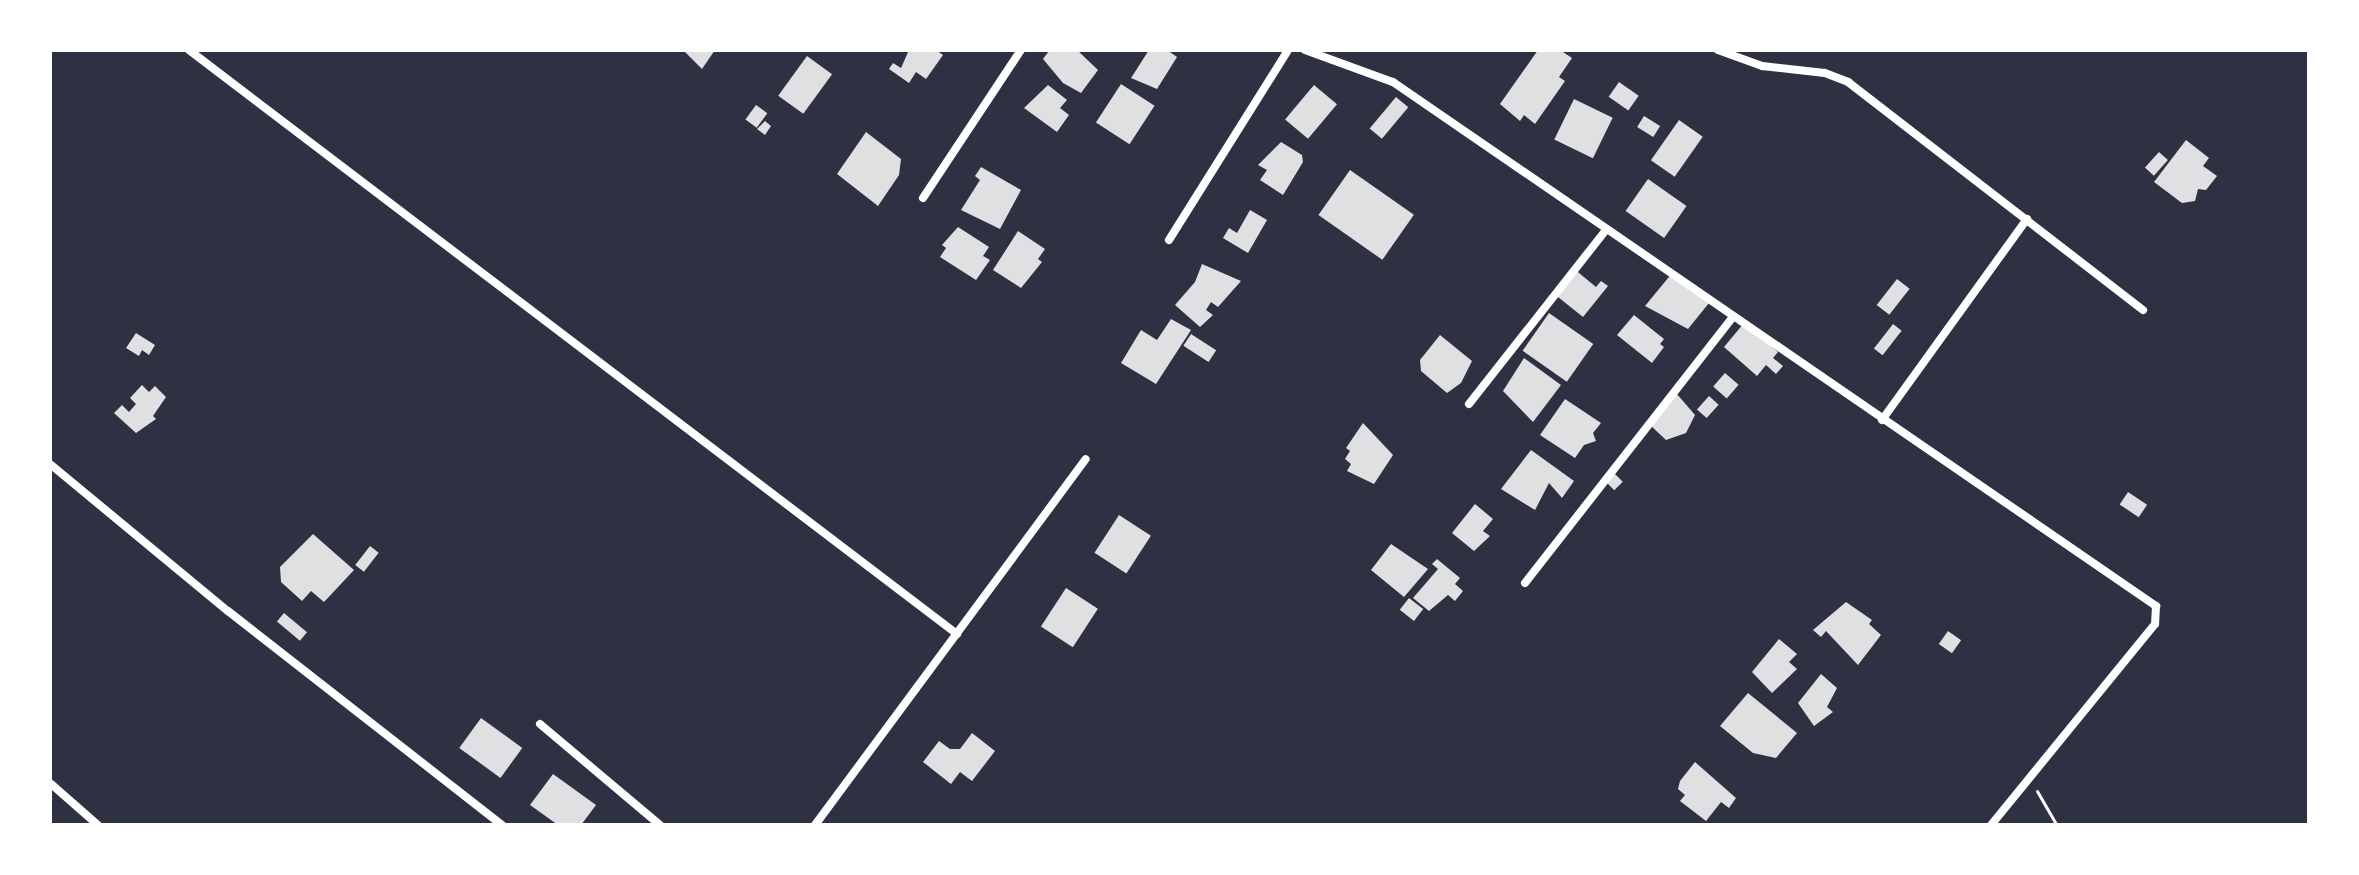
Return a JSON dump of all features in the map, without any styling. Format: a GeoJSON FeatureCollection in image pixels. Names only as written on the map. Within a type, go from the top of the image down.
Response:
{"type":"FeatureCollection","features":[{"type":"Feature","properties":{"kind":"street"},"geometry":{"type":"LineString","coordinates":[[189,50],[957,634]]}},
{"type":"Feature","properties":{"kind":"street"},"geometry":{"type":"LineString","coordinates":[[923,198],[1021,50]]}},
{"type":"Feature","properties":{"kind":"street"},"geometry":{"type":"LineString","coordinates":[[1169,240],[1288,50]]}},
{"type":"Feature","properties":{"kind":"street"},"geometry":{"type":"LineString","coordinates":[[1305,50],[1393,82],[1605,231],[2156,606],[2155,624],[1991,825]]}},
{"type":"Feature","properties":{"kind":"street"},"geometry":{"type":"LineString","coordinates":[[1718,50],[1762,66],[1825,73],[1848,82],[2143,310]]}},
{"type":"Feature","properties":{"kind":"street"},"geometry":{"type":"LineString","coordinates":[[1882,420],[2027,219]]}},
{"type":"Feature","properties":{"kind":"street"},"geometry":{"type":"LineString","coordinates":[[1469,404],[1605,231]]}},
{"type":"Feature","properties":{"kind":"street"},"geometry":{"type":"LineString","coordinates":[[1525,583],[1732,318]]}},
{"type":"Feature","properties":{"kind":"street"},"geometry":{"type":"LineString","coordinates":[[815,825],[1086,459]]}},
{"type":"Feature","properties":{"kind":"street"},"geometry":{"type":"LineString","coordinates":[[50,464],[228,611],[502,825]]}},
{"type":"Feature","properties":{"kind":"street"},"geometry":{"type":"LineString","coordinates":[[540,724],[660,825]]}},
{"type":"Feature","properties":{"kind":"street"},"geometry":{"type":"LineString","coordinates":[[50,783],[98,825]]}},
{"type":"Feature","properties":{"kind":"path"},"geometry":{"type":"LineString","coordinates":[[2029,778],[2057,825]]}},
{"type":"Feature","properties":{"kind":"building"},"geometry":{"type":"Polygon","coordinates":[[[683,50],[715,50],[702,69],[683,50]]]}},
{"type":"Feature","properties":{"kind":"building"},"geometry":{"type":"Polygon","coordinates":[[[909,50],[936,50],[943,55],[926,79],[916,72],[909,83],[889,69],[893,63],[901,68],[909,50]]]}},
{"type":"Feature","properties":{"kind":"building"},"geometry":{"type":"Polygon","coordinates":[[[1077,50],[1098,70],[1081,93],[1063,83],[1043,59],[1049,51],[1077,50]]]}},
{"type":"Feature","properties":{"kind":"building"},"geometry":{"type":"Polygon","coordinates":[[[1149,50],[1167,50],[1177,57],[1157,89],[1131,78],[1149,50]]]}},
{"type":"Feature","properties":{"kind":"building"},"geometry":{"type":"Polygon","coordinates":[[[1538,50],[1560,50],[1572,58],[1559,77],[1565,81],[1535,124],[1524,115],[1520,121],[1500,104],[1538,50]]]}},
{"type":"Feature","properties":{"kind":"building"},"geometry":{"type":"Polygon","coordinates":[[[807,56],[832,74],[803,114],[778,96],[807,56]]]}},
{"type":"Feature","properties":{"kind":"building"},"geometry":{"type":"Polygon","coordinates":[[[1619,82],[1639,96],[1628,111],[1609,97],[1619,82]]]}},
{"type":"Feature","properties":{"kind":"building"},"geometry":{"type":"Polygon","coordinates":[[[1121,84],[1155,106],[1129,144],[1096,123],[1121,84]]]}},
{"type":"Feature","properties":{"kind":"building"},"geometry":{"type":"Polygon","coordinates":[[[1048,85],[1067,100],[1060,108],[1069,115],[1057,132],[1024,108],[1048,85]]]}},
{"type":"Feature","properties":{"kind":"building"},"geometry":{"type":"Polygon","coordinates":[[[1314,85],[1337,104],[1308,139],[1285,119],[1314,85]]]}},
{"type":"Feature","properties":{"kind":"building"},"geometry":{"type":"Polygon","coordinates":[[[1396,97],[1408,107],[1382,139],[1370,128],[1396,97]]]}},
{"type":"Feature","properties":{"kind":"building"},"geometry":{"type":"Polygon","coordinates":[[[1574,99],[1613,118],[1593,158],[1554,139],[1574,99]]]}},
{"type":"Feature","properties":{"kind":"building"},"geometry":{"type":"Polygon","coordinates":[[[756,105],[767,113],[757,128],[745,120],[756,105]]]}},
{"type":"Feature","properties":{"kind":"building"},"geometry":{"type":"Polygon","coordinates":[[[1644,116],[1660,126],[1653,137],[1637,127],[1644,116]]]}},
{"type":"Feature","properties":{"kind":"building"},"geometry":{"type":"Polygon","coordinates":[[[1679,120],[1703,137],[1675,177],[1651,160],[1679,120]]]}},
{"type":"Feature","properties":{"kind":"building"},"geometry":{"type":"Polygon","coordinates":[[[765,121],[771,126],[765,135],[757,129],[765,121]]]}},
{"type":"Feature","properties":{"kind":"building"},"geometry":{"type":"Polygon","coordinates":[[[866,132],[901,159],[899,175],[878,206],[837,174],[866,132]]]}},
{"type":"Feature","properties":{"kind":"building"},"geometry":{"type":"Polygon","coordinates":[[[2186,140],[2209,158],[2203,166],[2217,176],[2206,190],[2198,189],[2195,201],[2182,203],[2154,182],[2186,140]]]}},
{"type":"Feature","properties":{"kind":"building"},"geometry":{"type":"Polygon","coordinates":[[[1281,142],[1302,155],[1303,162],[1283,195],[1260,180],[1267,170],[1258,165],[1281,142]]]}},
{"type":"Feature","properties":{"kind":"building"},"geometry":{"type":"Polygon","coordinates":[[[2159,152],[2168,160],[2154,176],[2145,168],[2159,152]]]}},
{"type":"Feature","properties":{"kind":"building"},"geometry":{"type":"Polygon","coordinates":[[[981,167],[1021,190],[1000,229],[961,210],[980,180],[975,176],[981,167]]]}},
{"type":"Feature","properties":{"kind":"building"},"geometry":{"type":"Polygon","coordinates":[[[1350,170],[1414,215],[1382,260],[1318,215],[1350,170]]]}},
{"type":"Feature","properties":{"kind":"building"},"geometry":{"type":"Polygon","coordinates":[[[1648,179],[1687,206],[1664,238],[1626,211],[1648,179]]]}},
{"type":"Feature","properties":{"kind":"building"},"geometry":{"type":"Polygon","coordinates":[[[1250,210],[1267,220],[1248,253],[1223,238],[1229,228],[1237,233],[1250,210]]]}},
{"type":"Feature","properties":{"kind":"building"},"geometry":{"type":"Polygon","coordinates":[[[958,227],[989,247],[983,256],[990,260],[976,280],[940,257],[946,248],[942,245],[958,227]]]}},
{"type":"Feature","properties":{"kind":"building"},"geometry":{"type":"Polygon","coordinates":[[[1018,231],[1045,249],[1038,259],[1042,262],[1021,288],[993,270],[1018,231]]]}},
{"type":"Feature","properties":{"kind":"building"},"geometry":{"type":"Polygon","coordinates":[[[1202,264],[1241,281],[1218,307],[1211,302],[1206,310],[1213,315],[1200,327],[1175,305],[1195,282],[1202,264]]]}},
{"type":"Feature","properties":{"kind":"building"},"geometry":{"type":"Polygon","coordinates":[[[1573,268],[1596,287],[1601,281],[1608,286],[1583,317],[1553,293],[1573,268]]]}},
{"type":"Feature","properties":{"kind":"building"},"geometry":{"type":"Polygon","coordinates":[[[1673,272],[1709,303],[1688,329],[1645,306],[1673,272]]]}},
{"type":"Feature","properties":{"kind":"building"},"geometry":{"type":"Polygon","coordinates":[[[1897,279],[1910,289],[1889,315],[1877,305],[1897,279]]]}},
{"type":"Feature","properties":{"kind":"building"},"geometry":{"type":"Polygon","coordinates":[[[1549,313],[1593,344],[1567,382],[1523,351],[1549,313]]]}},
{"type":"Feature","properties":{"kind":"building"},"geometry":{"type":"Polygon","coordinates":[[[1634,315],[1664,339],[1660,344],[1664,347],[1652,363],[1617,335],[1634,315]]]}},
{"type":"Feature","properties":{"kind":"building"},"geometry":{"type":"Polygon","coordinates":[[[1171,319],[1191,330],[1156,384],[1121,363],[1141,330],[1157,340],[1171,319]]]}},
{"type":"Feature","properties":{"kind":"building"},"geometry":{"type":"Polygon","coordinates":[[[1744,323],[1778,352],[1773,358],[1783,366],[1776,374],[1766,365],[1757,376],[1724,347],[1744,323]]]}},
{"type":"Feature","properties":{"kind":"building"},"geometry":{"type":"Polygon","coordinates":[[[1893,324],[1902,331],[1883,355],[1874,348],[1893,324]]]}},
{"type":"Feature","properties":{"kind":"building"},"geometry":{"type":"Polygon","coordinates":[[[136,333],[155,345],[149,355],[142,350],[139,356],[126,348],[136,333]]]}},
{"type":"Feature","properties":{"kind":"building"},"geometry":{"type":"Polygon","coordinates":[[[1191,334],[1216,350],[1209,362],[1183,346],[1191,334]]]}},
{"type":"Feature","properties":{"kind":"building"},"geometry":{"type":"Polygon","coordinates":[[[1440,335],[1472,361],[1461,383],[1447,393],[1421,371],[1420,360],[1440,335]]]}},
{"type":"Feature","properties":{"kind":"building"},"geometry":{"type":"Polygon","coordinates":[[[1524,358],[1561,385],[1533,422],[1503,391],[1524,358]]]}},
{"type":"Feature","properties":{"kind":"building"},"geometry":{"type":"Polygon","coordinates":[[[1725,373],[1739,385],[1727,398],[1713,387],[1725,373]]]}},
{"type":"Feature","properties":{"kind":"building"},"geometry":{"type":"Polygon","coordinates":[[[142,385],[149,392],[155,386],[166,397],[153,416],[156,419],[136,433],[114,413],[122,405],[129,412],[136,404],[130,398],[142,385]]]}},
{"type":"Feature","properties":{"kind":"building"},"geometry":{"type":"Polygon","coordinates":[[[1676,393],[1695,415],[1686,433],[1666,440],[1649,424],[1676,393]]]}},
{"type":"Feature","properties":{"kind":"building"},"geometry":{"type":"Polygon","coordinates":[[[1709,396],[1719,405],[1707,418],[1697,409],[1709,396]]]}},
{"type":"Feature","properties":{"kind":"building"},"geometry":{"type":"Polygon","coordinates":[[[1565,399],[1601,423],[1593,433],[1596,441],[1584,445],[1575,458],[1540,435],[1565,399]]]}},
{"type":"Feature","properties":{"kind":"building"},"geometry":{"type":"Polygon","coordinates":[[[1363,423],[1393,455],[1374,484],[1347,471],[1351,464],[1345,459],[1350,451],[1346,448],[1363,423]]]}},
{"type":"Feature","properties":{"kind":"building"},"geometry":{"type":"Polygon","coordinates":[[[1531,450],[1574,481],[1562,498],[1549,483],[1535,510],[1501,489],[1531,450]]]}},
{"type":"Feature","properties":{"kind":"building"},"geometry":{"type":"Polygon","coordinates":[[[1615,474],[1623,482],[1614,490],[1607,482],[1615,474]]]}},
{"type":"Feature","properties":{"kind":"building"},"geometry":{"type":"Polygon","coordinates":[[[2128,492],[2147,505],[2139,517],[2120,504],[2128,492]]]}},
{"type":"Feature","properties":{"kind":"building"},"geometry":{"type":"Polygon","coordinates":[[[1475,504],[1493,519],[1483,531],[1490,536],[1474,551],[1452,533],[1475,504]]]}},
{"type":"Feature","properties":{"kind":"building"},"geometry":{"type":"Polygon","coordinates":[[[1119,515],[1151,536],[1126,573],[1094,553],[1119,515]]]}},
{"type":"Feature","properties":{"kind":"building"},"geometry":{"type":"Polygon","coordinates":[[[313,534],[354,570],[324,602],[311,591],[302,601],[281,582],[280,567],[313,534]]]}},
{"type":"Feature","properties":{"kind":"building"},"geometry":{"type":"Polygon","coordinates":[[[1391,544],[1428,569],[1404,597],[1371,570],[1391,544]]]}},
{"type":"Feature","properties":{"kind":"building"},"geometry":{"type":"Polygon","coordinates":[[[370,546],[379,553],[364,572],[355,565],[370,546]]]}},
{"type":"Feature","properties":{"kind":"building"},"geometry":{"type":"Polygon","coordinates":[[[1437,559],[1460,578],[1455,584],[1463,591],[1455,601],[1448,595],[1429,611],[1413,598],[1438,569],[1432,564],[1437,559]]]}},
{"type":"Feature","properties":{"kind":"building"},"geometry":{"type":"Polygon","coordinates":[[[1066,588],[1098,609],[1073,647],[1041,627],[1066,588]]]}},
{"type":"Feature","properties":{"kind":"building"},"geometry":{"type":"Polygon","coordinates":[[[1409,598],[1423,609],[1414,621],[1400,610],[1409,598]]]}},
{"type":"Feature","properties":{"kind":"building"},"geometry":{"type":"Polygon","coordinates":[[[1846,602],[1872,620],[1869,624],[1881,635],[1858,665],[1826,631],[1821,637],[1813,630],[1846,602]]]}},
{"type":"Feature","properties":{"kind":"building"},"geometry":{"type":"Polygon","coordinates":[[[284,613],[307,632],[300,641],[277,621],[284,613]]]}},
{"type":"Feature","properties":{"kind":"building"},"geometry":{"type":"Polygon","coordinates":[[[1948,631],[1961,640],[1952,653],[1939,644],[1948,631]]]}},
{"type":"Feature","properties":{"kind":"building"},"geometry":{"type":"Polygon","coordinates":[[[1779,639],[1797,654],[1789,662],[1797,669],[1772,693],[1752,672],[1779,639]]]}},
{"type":"Feature","properties":{"kind":"building"},"geometry":{"type":"Polygon","coordinates":[[[1821,674],[1837,688],[1827,707],[1833,712],[1814,726],[1798,703],[1821,674]]]}},
{"type":"Feature","properties":{"kind":"building"},"geometry":{"type":"Polygon","coordinates":[[[1748,693],[1797,733],[1776,758],[1753,753],[1720,726],[1748,693]]]}},
{"type":"Feature","properties":{"kind":"building"},"geometry":{"type":"Polygon","coordinates":[[[481,718],[522,748],[501,778],[459,748],[481,718]]]}},
{"type":"Feature","properties":{"kind":"building"},"geometry":{"type":"Polygon","coordinates":[[[972,733],[995,751],[972,781],[960,772],[951,784],[923,762],[939,741],[950,749],[960,749],[972,733]]]}},
{"type":"Feature","properties":{"kind":"building"},"geometry":{"type":"Polygon","coordinates":[[[1695,762],[1736,798],[1729,808],[1721,802],[1706,821],[1680,801],[1685,795],[1678,789],[1680,781],[1695,762]]]}},
{"type":"Feature","properties":{"kind":"building"},"geometry":{"type":"Polygon","coordinates":[[[553,774],[596,805],[581,825],[558,825],[530,805],[553,774]]]}}]}
